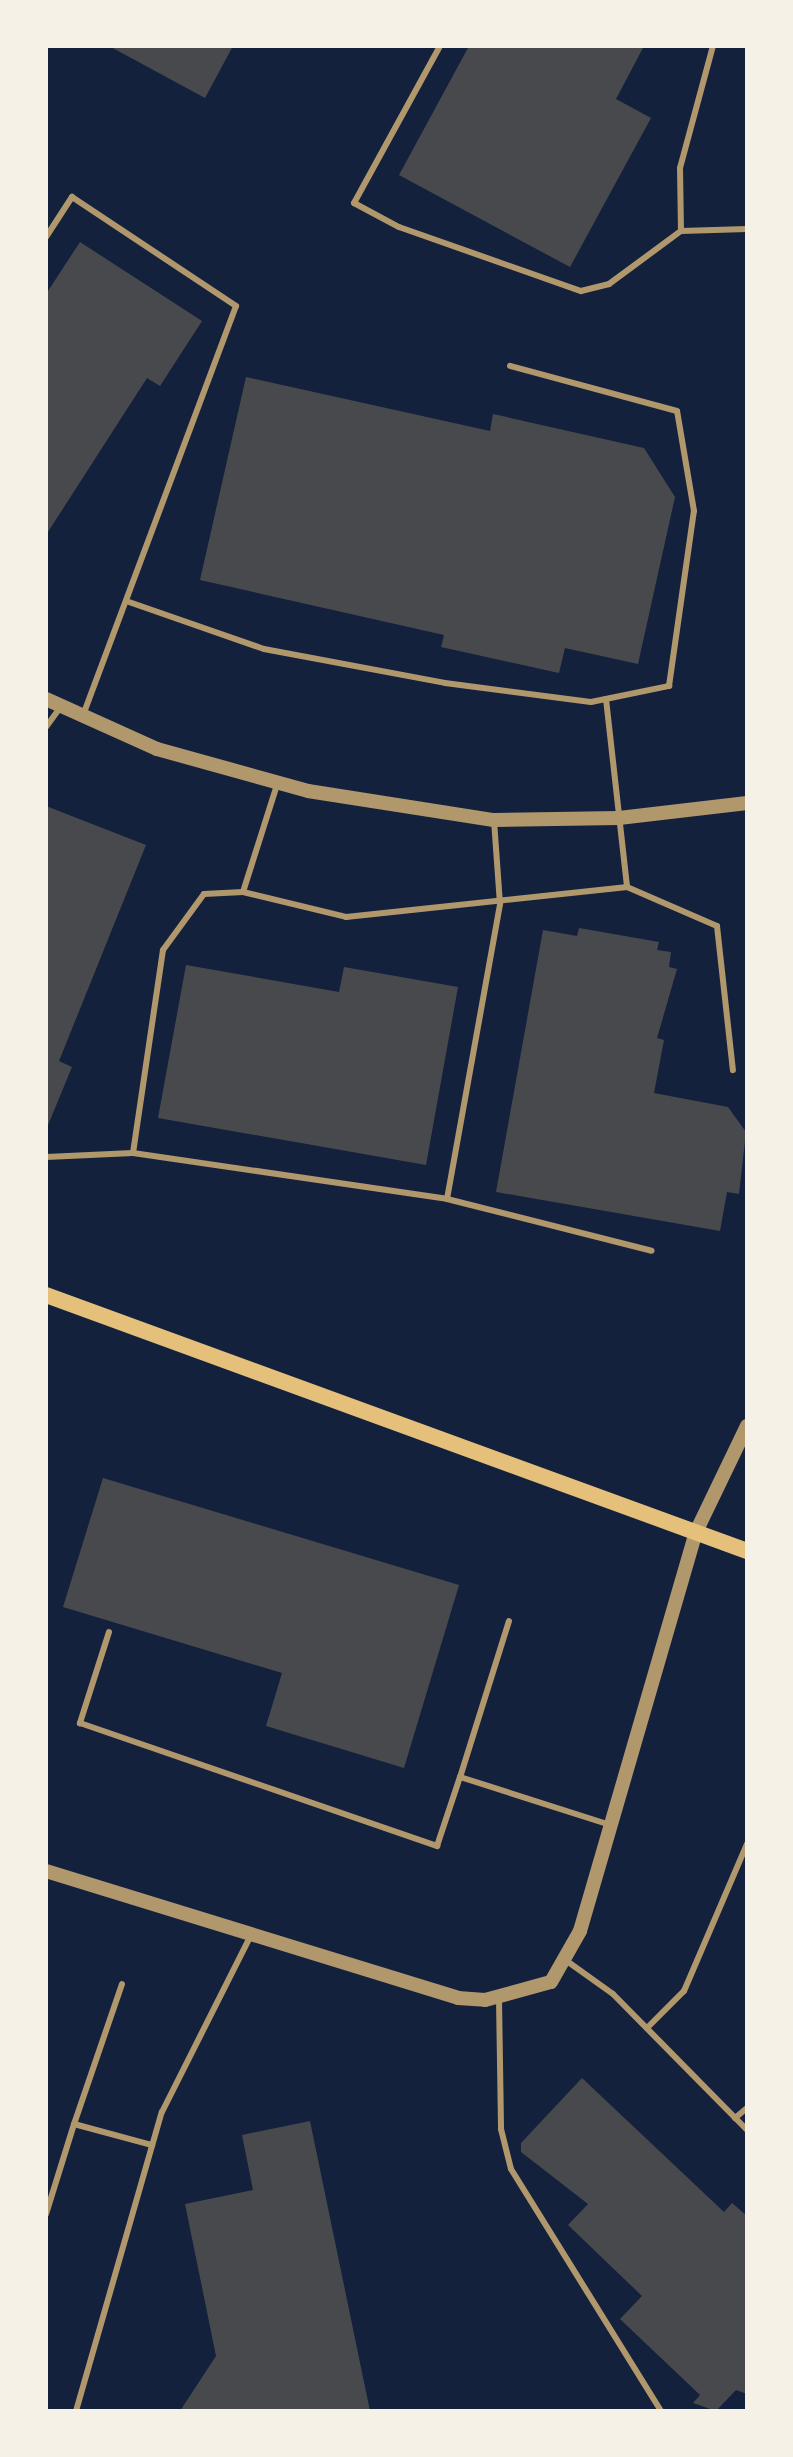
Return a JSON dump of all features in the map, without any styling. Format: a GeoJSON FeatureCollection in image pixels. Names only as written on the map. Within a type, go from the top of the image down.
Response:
{"type":"FeatureCollection","features":[{"type":"Feature","properties":{"kind":"main road"},"geometry":{"type":"LineString","coordinates":[[46,1295],[747,1551]]}},
{"type":"Feature","properties":{"kind":"street"},"geometry":{"type":"LineString","coordinates":[[46,699],[157,749],[278,782],[494,820],[619,818],[747,803]]}},
{"type":"Feature","properties":{"kind":"street"},"geometry":{"type":"LineString","coordinates":[[46,1871],[458,1998],[499,1996],[551,1982],[580,1931],[695,1534],[747,1426]]}},
{"type":"Feature","properties":{"kind":"lane"},"geometry":{"type":"LineString","coordinates":[[440,46],[354,203],[467,253],[581,291],[609,284],[681,231],[747,229]]}},
{"type":"Feature","properties":{"kind":"lane"},"geometry":{"type":"LineString","coordinates":[[681,231],[680,168],[713,46]]}},
{"type":"Feature","properties":{"kind":"lane"},"geometry":{"type":"LineString","coordinates":[[46,237],[72,197],[236,306],[129,602],[83,715]]}},
{"type":"Feature","properties":{"kind":"lane"},"geometry":{"type":"LineString","coordinates":[[129,602],[264,649],[445,683],[606,699],[669,686],[694,511],[677,411],[510,366]]}},
{"type":"Feature","properties":{"kind":"lane"},"geometry":{"type":"LineString","coordinates":[[606,699],[627,887]]}},
{"type":"Feature","properties":{"kind":"lane"},"geometry":{"type":"LineString","coordinates":[[46,727],[61,706]]}},
{"type":"Feature","properties":{"kind":"lane"},"geometry":{"type":"LineString","coordinates":[[243,892],[278,782]]}},
{"type":"Feature","properties":{"kind":"lane"},"geometry":{"type":"LineString","coordinates":[[447,1199],[500,904],[494,820]]}},
{"type":"Feature","properties":{"kind":"lane"},"geometry":{"type":"LineString","coordinates":[[133,1153],[163,950],[204,894],[243,892],[346,917],[500,904],[627,887],[717,926],[733,1070]]}},
{"type":"Feature","properties":{"kind":"lane"},"geometry":{"type":"LineString","coordinates":[[46,1157],[133,1153],[447,1199],[652,1251]]}},
{"type":"Feature","properties":{"kind":"lane"},"geometry":{"type":"LineString","coordinates":[[109,1632],[80,1723],[437,1846],[509,1621]]}},
{"type":"Feature","properties":{"kind":"lane"},"geometry":{"type":"LineString","coordinates":[[460,1777],[610,1825]]}},
{"type":"Feature","properties":{"kind":"lane"},"geometry":{"type":"LineString","coordinates":[[647,2028],[684,1991],[747,1844]]}},
{"type":"Feature","properties":{"kind":"lane"},"geometry":{"type":"LineString","coordinates":[[76,2411],[162,2112],[251,1935]]}},
{"type":"Feature","properties":{"kind":"lane"},"geometry":{"type":"LineString","coordinates":[[564,1959],[647,2028],[747,2130]]}},
{"type":"Feature","properties":{"kind":"lane"},"geometry":{"type":"LineString","coordinates":[[46,2214],[122,1984]]}},
{"type":"Feature","properties":{"kind":"lane"},"geometry":{"type":"LineString","coordinates":[[499,1996],[501,2129],[511,2169],[661,2411]]}},
{"type":"Feature","properties":{"kind":"lane"},"geometry":{"type":"LineString","coordinates":[[735,2118],[747,2108]]}},
{"type":"Feature","properties":{"kind":"lane"},"geometry":{"type":"LineString","coordinates":[[74,2124],[152,2145]]}},
{"type":"Feature","properties":{"kind":"building"},"geometry":{"type":"Polygon","coordinates":[[[109,46],[233,46],[205,98],[109,46]]]}},
{"type":"Feature","properties":{"kind":"building"},"geometry":{"type":"Polygon","coordinates":[[[469,46],[644,46],[616,99],[651,118],[570,267],[399,175],[469,46]]]}},
{"type":"Feature","properties":{"kind":"building"},"geometry":{"type":"Polygon","coordinates":[[[80,242],[202,321],[160,386],[147,378],[46,535],[46,294],[80,242]]]}},
{"type":"Feature","properties":{"kind":"building"},"geometry":{"type":"Polygon","coordinates":[[[246,377],[490,431],[493,414],[644,448],[675,497],[638,664],[565,648],[559,673],[441,647],[444,635],[200,580],[246,377]]]}},
{"type":"Feature","properties":{"kind":"building"},"geometry":{"type":"Polygon","coordinates":[[[46,806],[146,845],[59,1061],[72,1067],[46,1130],[46,806]]]}},
{"type":"Feature","properties":{"kind":"building"},"geometry":{"type":"Polygon","coordinates":[[[579,928],[659,942],[657,950],[671,952],[669,967],[677,969],[657,1038],[664,1040],[654,1093],[728,1107],[746,1132],[739,1194],[727,1192],[720,1231],[496,1192],[543,930],[577,936],[579,928]]]}},
{"type":"Feature","properties":{"kind":"building"},"geometry":{"type":"Polygon","coordinates":[[[186,965],[339,992],[344,967],[458,987],[426,1165],[158,1118],[186,965]]]}},
{"type":"Feature","properties":{"kind":"building"},"geometry":{"type":"Polygon","coordinates":[[[103,1478],[459,1585],[404,1768],[266,1726],[282,1673],[63,1607],[103,1478]]]}},
{"type":"Feature","properties":{"kind":"building"},"geometry":{"type":"Polygon","coordinates":[[[582,2078],[724,2212],[732,2203],[747,2216],[747,2394],[736,2390],[716,2411],[693,2403],[700,2395],[620,2319],[642,2296],[568,2225],[588,2204],[521,2152],[521,2143],[582,2078]]]}},
{"type":"Feature","properties":{"kind":"building"},"geometry":{"type":"Polygon","coordinates":[[[310,2121],[370,2411],[180,2411],[216,2356],[185,2204],[253,2190],[242,2135],[310,2121]]]}}]}
